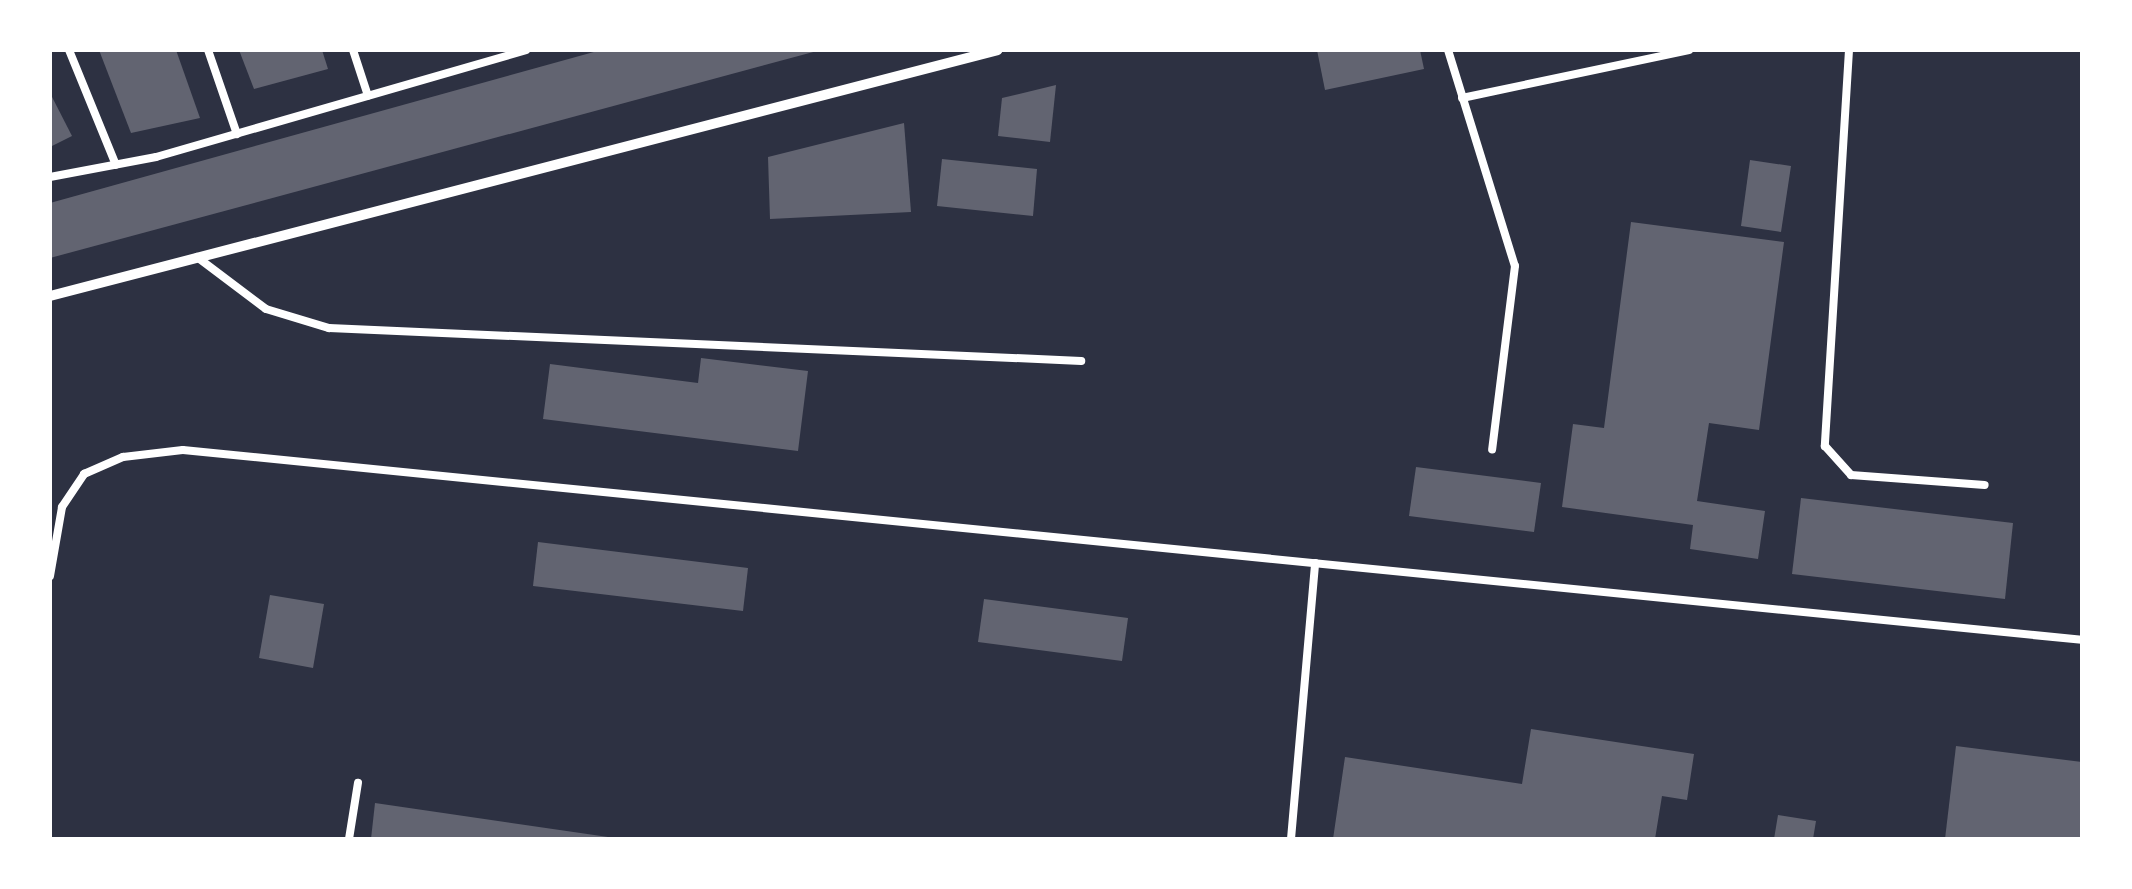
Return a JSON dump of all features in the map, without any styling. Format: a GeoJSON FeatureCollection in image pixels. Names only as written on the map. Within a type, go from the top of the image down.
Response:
{"type":"FeatureCollection","features":[{"type":"Feature","properties":{"kind":"street"},"geometry":{"type":"LineString","coordinates":[[50,296],[998,50]]}},
{"type":"Feature","properties":{"kind":"lane"},"geometry":{"type":"LineString","coordinates":[[69,50],[116,165]]}},
{"type":"Feature","properties":{"kind":"lane"},"geometry":{"type":"LineString","coordinates":[[208,50],[237,134]]}},
{"type":"Feature","properties":{"kind":"lane"},"geometry":{"type":"LineString","coordinates":[[353,50],[368,96]]}},
{"type":"Feature","properties":{"kind":"lane"},"geometry":{"type":"LineString","coordinates":[[50,177],[116,165],[237,134],[497,54],[526,50]]}},
{"type":"Feature","properties":{"kind":"lane"},"geometry":{"type":"LineString","coordinates":[[1448,50],[1515,266],[1492,450]]}},
{"type":"Feature","properties":{"kind":"lane"},"geometry":{"type":"LineString","coordinates":[[1462,98],[1689,50]]}},
{"type":"Feature","properties":{"kind":"lane"},"geometry":{"type":"LineString","coordinates":[[1849,50],[1825,446],[1851,475],[1985,485]]}},
{"type":"Feature","properties":{"kind":"lane"},"geometry":{"type":"LineString","coordinates":[[197,258],[266,310],[329,328],[1081,361]]}},
{"type":"Feature","properties":{"kind":"lane"},"geometry":{"type":"LineString","coordinates":[[50,576],[62,508],[84,474],[123,457],[182,450],[2082,640]]}},
{"type":"Feature","properties":{"kind":"lane"},"geometry":{"type":"LineString","coordinates":[[1291,839],[1315,563]]}},
{"type":"Feature","properties":{"kind":"lane"},"geometry":{"type":"LineString","coordinates":[[349,839],[358,783]]}},
{"type":"Feature","properties":{"kind":"building"},"geometry":{"type":"Polygon","coordinates":[[[99,50],[176,50],[200,118],[131,133],[99,50]]]}},
{"type":"Feature","properties":{"kind":"building"},"geometry":{"type":"Polygon","coordinates":[[[239,50],[322,50],[328,69],[254,89],[239,50]]]}},
{"type":"Feature","properties":{"kind":"building"},"geometry":{"type":"Polygon","coordinates":[[[601,50],[817,51],[50,258],[50,203],[601,50]]]}},
{"type":"Feature","properties":{"kind":"building"},"geometry":{"type":"Polygon","coordinates":[[[1317,50],[1420,50],[1424,69],[1325,90],[1317,50]]]}},
{"type":"Feature","properties":{"kind":"building"},"geometry":{"type":"Polygon","coordinates":[[[1056,85],[1050,142],[998,136],[1002,98],[1056,85]]]}},
{"type":"Feature","properties":{"kind":"building"},"geometry":{"type":"Polygon","coordinates":[[[50,93],[72,136],[50,147],[50,93]]]}},
{"type":"Feature","properties":{"kind":"building"},"geometry":{"type":"Polygon","coordinates":[[[904,123],[911,212],[770,219],[768,157],[904,123]]]}},
{"type":"Feature","properties":{"kind":"building"},"geometry":{"type":"Polygon","coordinates":[[[942,159],[1037,169],[1033,216],[937,206],[942,159]]]}},
{"type":"Feature","properties":{"kind":"building"},"geometry":{"type":"Polygon","coordinates":[[[1750,160],[1791,166],[1781,232],[1741,226],[1750,160]]]}},
{"type":"Feature","properties":{"kind":"building"},"geometry":{"type":"Polygon","coordinates":[[[1631,222],[1784,242],[1759,430],[1709,423],[1697,501],[1765,511],[1758,559],[1690,549],[1693,525],[1562,507],[1573,424],[1604,428],[1631,222]]]}},
{"type":"Feature","properties":{"kind":"building"},"geometry":{"type":"Polygon","coordinates":[[[701,358],[808,371],[798,451],[543,419],[550,364],[698,383],[701,358]]]}},
{"type":"Feature","properties":{"kind":"building"},"geometry":{"type":"Polygon","coordinates":[[[1416,467],[1541,483],[1534,532],[1409,516],[1416,467]]]}},
{"type":"Feature","properties":{"kind":"building"},"geometry":{"type":"Polygon","coordinates":[[[1801,498],[2013,523],[2005,599],[1792,574],[1801,498]]]}},
{"type":"Feature","properties":{"kind":"building"},"geometry":{"type":"Polygon","coordinates":[[[538,542],[748,568],[743,611],[533,586],[538,542]]]}},
{"type":"Feature","properties":{"kind":"building"},"geometry":{"type":"Polygon","coordinates":[[[270,595],[324,604],[313,668],[259,658],[270,595]]]}},
{"type":"Feature","properties":{"kind":"building"},"geometry":{"type":"Polygon","coordinates":[[[984,599],[1128,618],[1122,661],[978,642],[984,599]]]}},
{"type":"Feature","properties":{"kind":"building"},"geometry":{"type":"Polygon","coordinates":[[[1531,729],[1694,754],[1687,800],[1662,796],[1655,839],[1333,839],[1345,757],[1522,784],[1531,729]]]}},
{"type":"Feature","properties":{"kind":"building"},"geometry":{"type":"Polygon","coordinates":[[[1956,746],[2082,762],[2082,839],[1945,839],[1956,746]]]}},
{"type":"Feature","properties":{"kind":"building"},"geometry":{"type":"Polygon","coordinates":[[[375,803],[608,837],[608,839],[371,839],[375,803]]]}},
{"type":"Feature","properties":{"kind":"building"},"geometry":{"type":"Polygon","coordinates":[[[1778,815],[1816,821],[1813,839],[1774,839],[1778,815]]]}}]}
